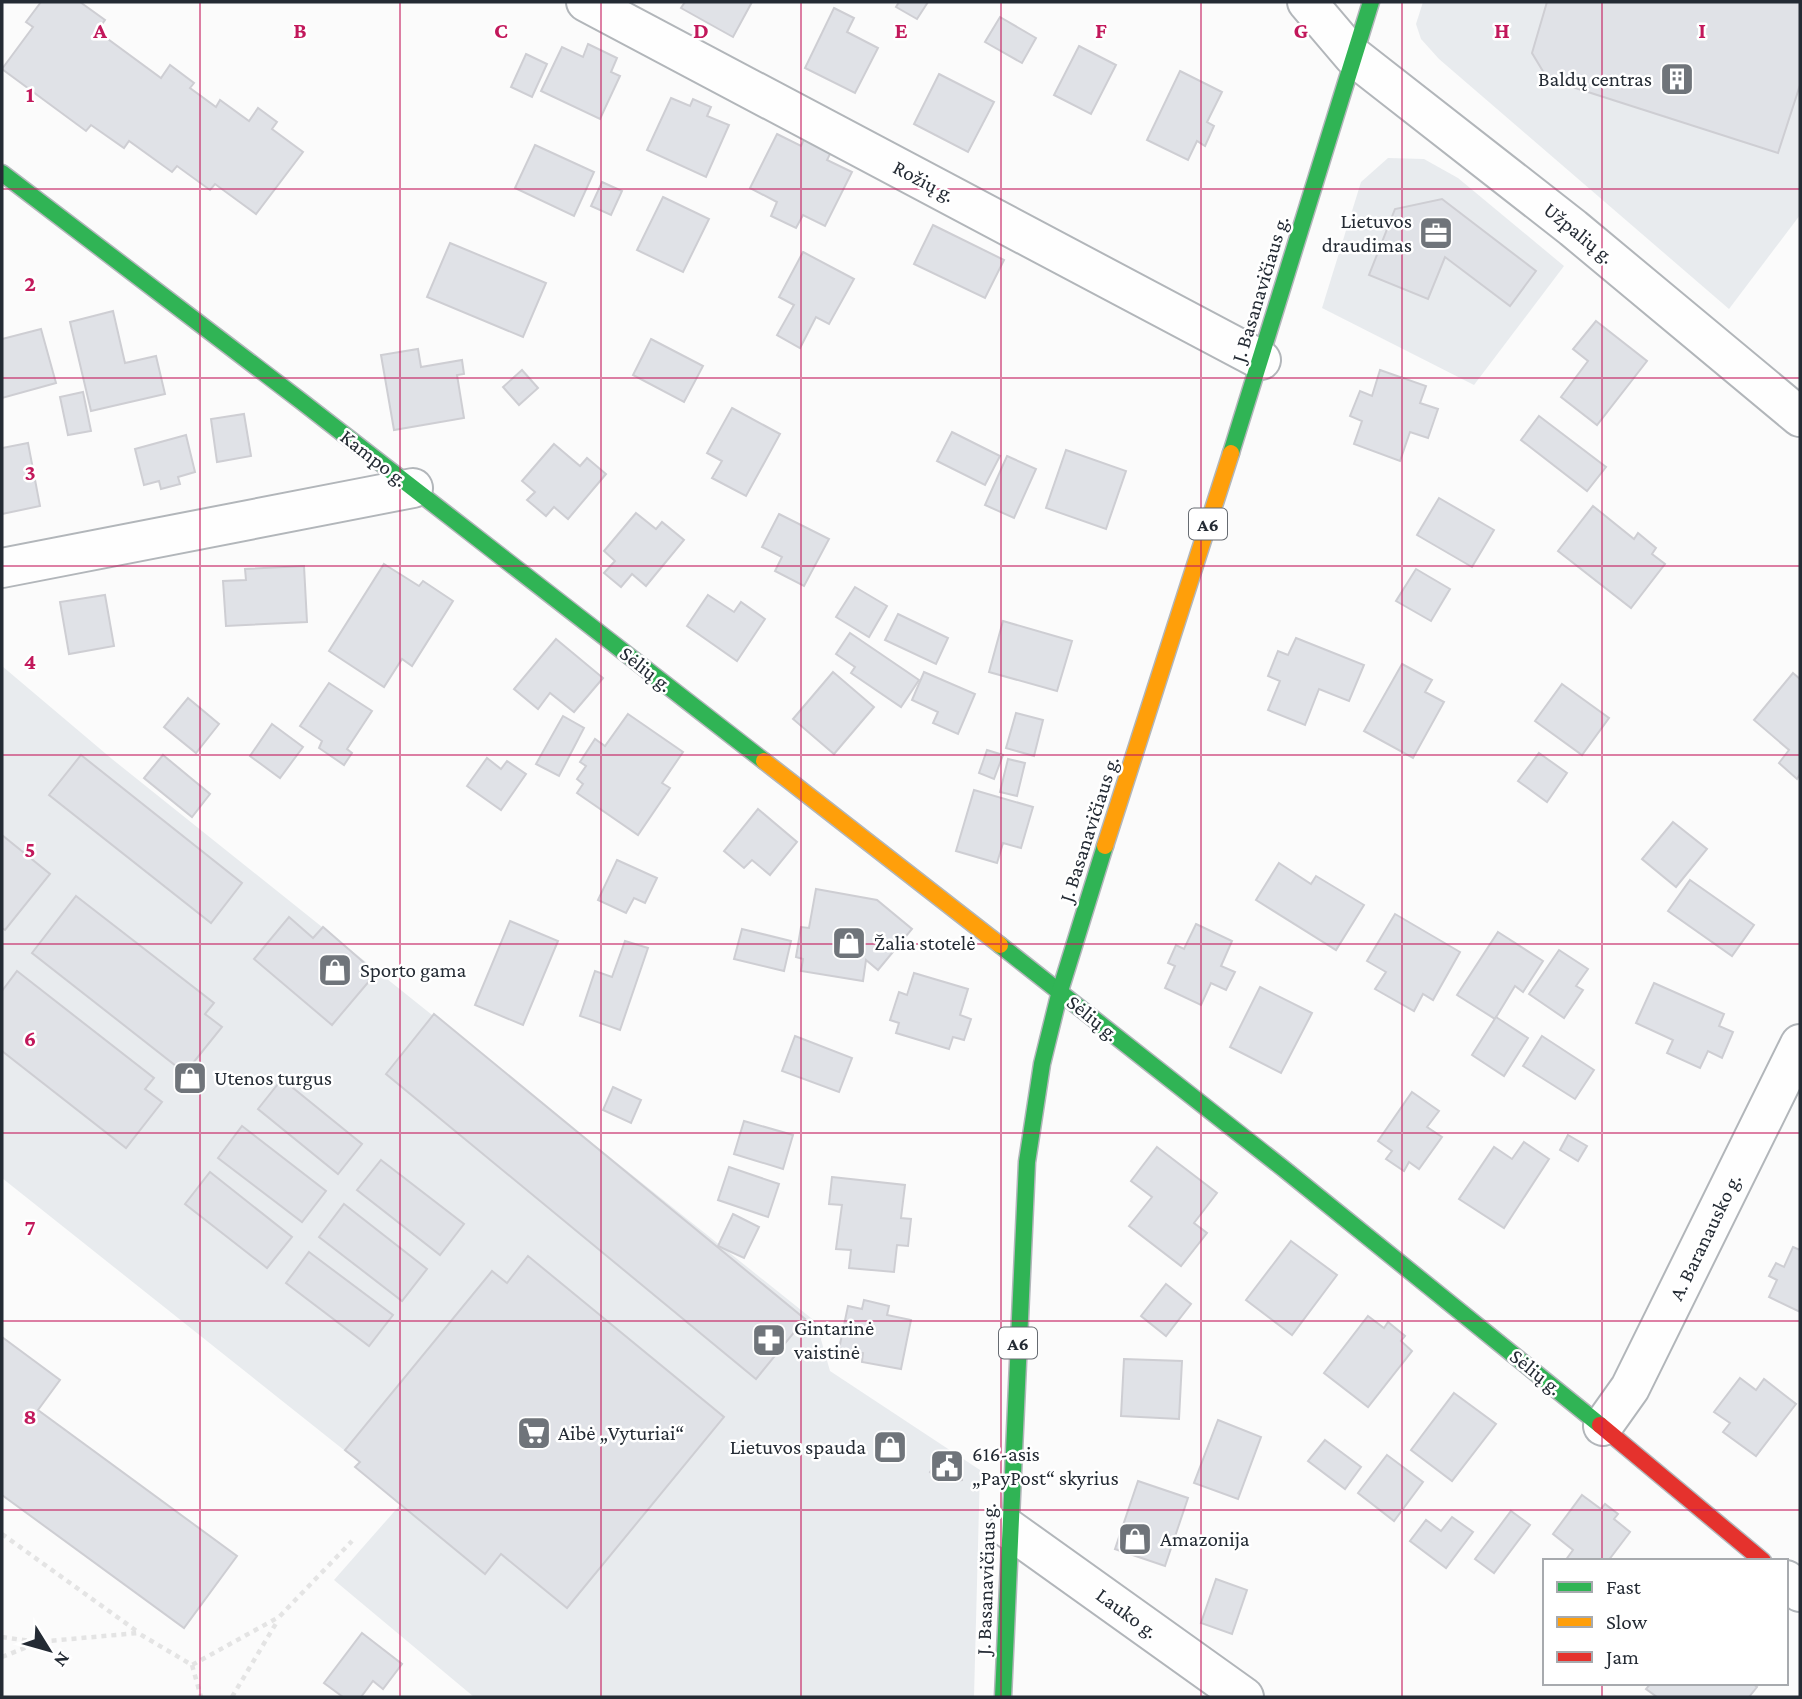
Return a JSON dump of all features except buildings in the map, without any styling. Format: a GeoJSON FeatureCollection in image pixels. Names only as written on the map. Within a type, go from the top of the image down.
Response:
{"type":"FeatureCollection","features":[{"type":"Feature","properties":{"kind":"street","name":"Rožių g."},"geometry":{"type":"LineString","coordinates":[[586,2],[1261,360]]}},
{"type":"Feature","properties":{"kind":"street","name":"Užpalių g."},"geometry":{"type":"LineString","coordinates":[[1307,2],[1353,56],[1573,228],[1800,417]]}},
{"type":"Feature","properties":{"kind":"street","name":"J. Basanavičiaus g."},"geometry":{"type":"LineString","coordinates":[[1003,1697],[1027,1162],[1042,1064],[1060,992],[1261,360],[1371,2]]}},
{"type":"Feature","properties":{"kind":"street","name":"Kampo g."},"geometry":{"type":"LineString","coordinates":[[2,173],[193,316],[413,488]]}},
{"type":"Feature","properties":{"kind":"street","name":"Kampo g."},"geometry":{"type":"LineString","coordinates":[[2,568],[413,488]]}},
{"type":"Feature","properties":{"kind":"street","name":"Sėlių g."},"geometry":{"type":"LineString","coordinates":[[413,488],[1060,992],[1603,1426],[1761,1559]]}},
{"type":"Feature","properties":{"kind":"street","name":"A. Baranausko g."},"geometry":{"type":"LineString","coordinates":[[1603,1426],[1630,1388],[1800,1044]]}},
{"type":"Feature","properties":{"kind":"street","name":"Lauko g."},"geometry":{"type":"LineString","coordinates":[[1009,1529],[1244,1697]]}},
{"type":"Feature","properties":{"kind":"path"},"geometry":{"type":"LineString","coordinates":[[2,1534],[138,1633],[192,1665],[201,1697]]}},
{"type":"Feature","properties":{"kind":"path"},"geometry":{"type":"LineString","coordinates":[[232,1697],[279,1617],[352,1541]]}},
{"type":"Feature","properties":{"kind":"path"},"geometry":{"type":"LineString","coordinates":[[192,1665],[279,1617]]}},
{"type":"Feature","properties":{"kind":"path"},"geometry":{"type":"LineString","coordinates":[[2,1637],[37,1643],[138,1633]]}},
{"type":"Feature","properties":{"kind":"path"},"geometry":{"type":"LineString","coordinates":[[2,1657],[37,1643]]}},
{"type":"Feature","properties":{"kind":"shaded area"},"geometry":{"type":"Polygon","coordinates":[[[1423,2],[1800,2],[1800,215],[1729,309],[1439,59],[1421,39],[1416,24],[1423,2]]]}},
{"type":"Feature","properties":{"kind":"shaded area"},"geometry":{"type":"Polygon","coordinates":[[[1388,158],[1424,159],[1458,178],[1564,266],[1474,385],[1322,308],[1361,182],[1388,158]]]}},
{"type":"Feature","properties":{"kind":"shaded area"},"geometry":{"type":"Polygon","coordinates":[[[2,666],[112,759],[816,1322],[830,1371],[980,1470],[974,1697],[474,1697],[334,1580],[400,1505],[355,1467],[359,1462],[2,1178],[2,666]]]}},
{"type":"Feature","properties":{"kind":"traffic: fast"},"geometry":{"type":"LineString","coordinates":[[1231,453],[1371,2]]}},
{"type":"Feature","properties":{"kind":"traffic: fast"},"geometry":{"type":"LineString","coordinates":[[2,173],[301,401],[764,761]]}},
{"type":"Feature","properties":{"kind":"traffic: fast"},"geometry":{"type":"LineString","coordinates":[[1003,1697],[1027,1162],[1042,1064],[1060,991],[1105,846]]}},
{"type":"Feature","properties":{"kind":"traffic: fast"},"geometry":{"type":"LineString","coordinates":[[1000,945],[1284,1169],[1600,1425]]}},
{"type":"Feature","properties":{"kind":"traffic: slow"},"geometry":{"type":"LineString","coordinates":[[1105,846],[1231,453]]}},
{"type":"Feature","properties":{"kind":"traffic: slow"},"geometry":{"type":"LineString","coordinates":[[764,761],[1000,945]]}},
{"type":"Feature","properties":{"kind":"traffic: jam"},"geometry":{"type":"LineString","coordinates":[[1600,1425],[1761,1559]]}},
{"type":"Feature","properties":{"kind":"place","name":"Baldų centras"},"geometry":{"type":"Point","coordinates":[1677,79]}},
{"type":"Feature","properties":{"kind":"place","name":"Lietuvos draudimas"},"geometry":{"type":"Point","coordinates":[1436,233]}},
{"type":"Feature","properties":{"kind":"place","name":"Žalia stotelė"},"geometry":{"type":"Point","coordinates":[849,943]}},
{"type":"Feature","properties":{"kind":"place","name":"Sporto gama"},"geometry":{"type":"Point","coordinates":[335,970]}},
{"type":"Feature","properties":{"kind":"place","name":"Utenos turgus"},"geometry":{"type":"Point","coordinates":[190,1078]}},
{"type":"Feature","properties":{"kind":"place","name":"Gintarinė vaistinė"},"geometry":{"type":"Point","coordinates":[769,1340]}},
{"type":"Feature","properties":{"kind":"place","name":"Aibė „Vyturiai“"},"geometry":{"type":"Point","coordinates":[534,1433]}},
{"type":"Feature","properties":{"kind":"place","name":"Lietuvos spauda"},"geometry":{"type":"Point","coordinates":[890,1447]}},
{"type":"Feature","properties":{"kind":"place","name":"616-asis „PayPost“ skyrius"},"geometry":{"type":"Point","coordinates":[947,1466]}},
{"type":"Feature","properties":{"kind":"place","name":"Amazonija"},"geometry":{"type":"Point","coordinates":[1135,1539]}}]}
